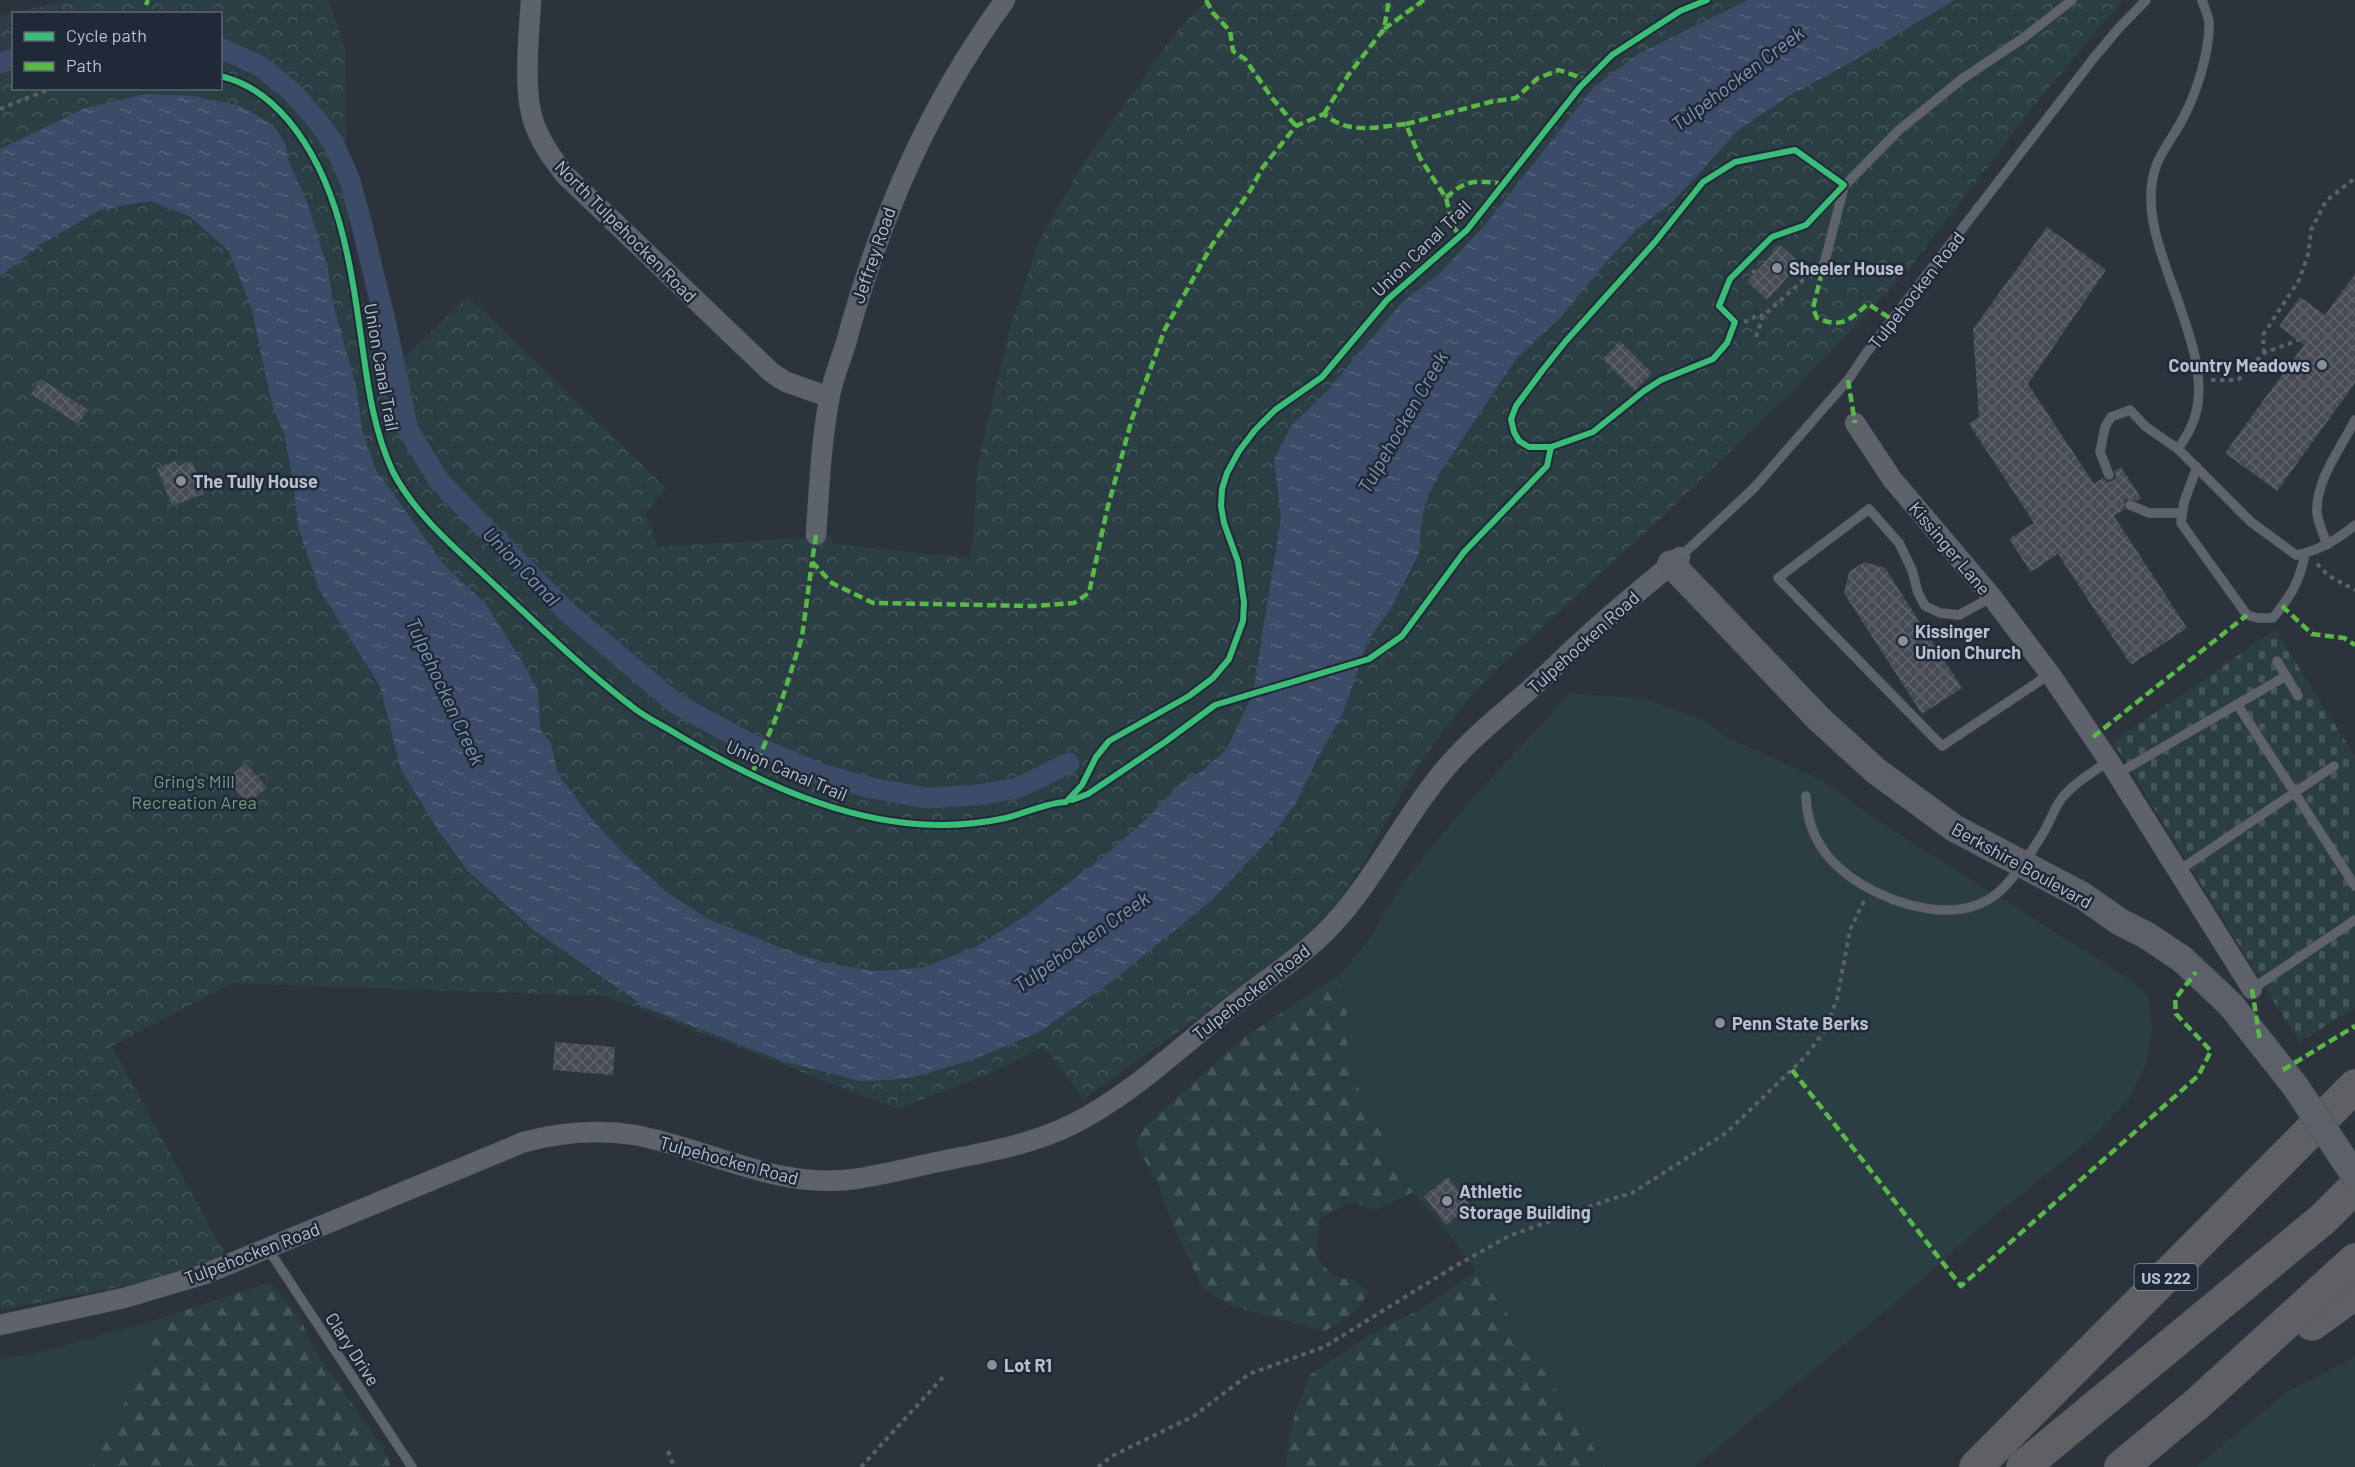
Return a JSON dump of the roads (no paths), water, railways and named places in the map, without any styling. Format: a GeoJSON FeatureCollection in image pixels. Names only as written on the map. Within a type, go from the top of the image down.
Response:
{"type":"FeatureCollection","features":[{"type":"Feature","properties":{"kind":"highway","name":"US 222"},"geometry":{"type":"LineString","coordinates":[[1976,1467],[2355,1086]]}},
{"type":"Feature","properties":{"kind":"highway"},"geometry":{"type":"LineString","coordinates":[[2023,1467],[2324,1218],[2355,1187]]}},
{"type":"Feature","properties":{"kind":"highway"},"geometry":{"type":"LineString","coordinates":[[2121,1467],[2197,1404],[2355,1260]]}},
{"type":"Feature","properties":{"kind":"highway"},"geometry":{"type":"LineString","coordinates":[[2197,1404],[2355,1293]]}},
{"type":"Feature","properties":{"kind":"street","name":"North Tulpehocken Road"},"geometry":{"type":"LineString","coordinates":[[531,0],[528,96],[531,112],[545,148],[565,175],[772,373],[786,382],[829,398]]}},
{"type":"Feature","properties":{"kind":"street","name":"Jeffrey Road"},"geometry":{"type":"LineString","coordinates":[[816,535],[820,467],[829,398],[877,238],[897,188],[944,93],[1005,0]]}},
{"type":"Feature","properties":{"kind":"street","name":"Kissinger Lane"},"geometry":{"type":"LineString","coordinates":[[1855,423],[1892,479],[1992,597],[2050,674],[2113,767],[2252,989]]}},
{"type":"Feature","properties":{"kind":"street","name":"Berkshire Boulevard"},"geometry":{"type":"LineString","coordinates":[[1676,560],[1818,718],[1876,771],[1954,828],[2083,897],[2182,959],[2232,1005],[2295,1086],[2355,1176]]}},
{"type":"Feature","properties":{"kind":"street","name":"Tulpehocken Road"},"geometry":{"type":"LineString","coordinates":[[0,1325],[124,1298],[205,1274],[524,1142],[550,1136],[581,1131],[637,1136],[775,1175],[821,1181],[854,1179],[993,1151],[1031,1141],[1073,1124],[1137,1082],[1311,946],[1358,894],[1409,815],[1444,770],[1474,738],[1676,560]]}},
{"type":"Feature","properties":{"kind":"lane"},"geometry":{"type":"LineString","coordinates":[[1806,225],[1908,122],[1962,79],[2022,39],[2072,0]]}},
{"type":"Feature","properties":{"kind":"lane","name":"Tulpehocken Road"},"geometry":{"type":"LineString","coordinates":[[1676,560],[1754,488],[1848,380],[1867,352],[2093,59],[2146,0]]}},
{"type":"Feature","properties":{"kind":"lane"},"geometry":{"type":"LineString","coordinates":[[2178,449],[2193,422],[2198,380],[2183,315],[2153,229],[2150,196],[2153,171],[2162,151],[2181,122],[2198,84],[2208,39],[2209,20],[2202,0]]}},
{"type":"Feature","properties":{"kind":"lane"},"geometry":{"type":"LineString","coordinates":[[1822,272],[1844,185]]}},
{"type":"Feature","properties":{"kind":"lane"},"geometry":{"type":"LineString","coordinates":[[2109,475],[2100,452],[2105,427],[2111,417],[2130,410],[2146,427],[2178,449],[2251,522],[2296,555],[2327,545],[2355,525]]}},
{"type":"Feature","properties":{"kind":"lane"},"geometry":{"type":"LineString","coordinates":[[2327,545],[2317,514],[2319,496],[2326,475],[2355,420]]}},
{"type":"Feature","properties":{"kind":"lane"},"geometry":{"type":"LineString","coordinates":[[2197,467],[2182,513],[2181,524],[2247,615],[2272,618],[2295,589],[2305,553]]}},
{"type":"Feature","properties":{"kind":"lane"},"geometry":{"type":"LineString","coordinates":[[2130,506],[2149,513],[2182,513]]}},
{"type":"Feature","properties":{"kind":"lane"},"geometry":{"type":"LineString","coordinates":[[1992,597],[1959,615],[1940,613],[1925,606],[1899,543],[1869,509],[1778,578],[1942,746],[2050,674]]}},
{"type":"Feature","properties":{"kind":"lane"},"geometry":{"type":"LineString","coordinates":[[2277,661],[2298,696]]}},
{"type":"Feature","properties":{"kind":"lane"},"geometry":{"type":"LineString","coordinates":[[1806,796],[1811,831],[1823,852],[1842,871],[1887,898],[1916,907],[1947,910],[1973,906],[1995,895],[2022,864],[2042,836],[2062,798],[2084,779],[2113,767],[2237,704],[2286,676]]}},
{"type":"Feature","properties":{"kind":"lane"},"geometry":{"type":"LineString","coordinates":[[2237,704],[2355,886]]}},
{"type":"Feature","properties":{"kind":"lane"},"geometry":{"type":"LineString","coordinates":[[2178,871],[2334,766]]}},
{"type":"Feature","properties":{"kind":"lane"},"geometry":{"type":"LineString","coordinates":[[2252,989],[2355,920]]}},
{"type":"Feature","properties":{"kind":"lane","name":"Clary Drive"},"geometry":{"type":"LineString","coordinates":[[268,1249],[411,1467]]}},
{"type":"Feature","properties":{"kind":"water","name":"Tulpehocken Creek"},"geometry":{"type":"Polygon","coordinates":[[[1748,0],[1955,0],[1848,64],[1792,94],[1737,131],[1670,204],[1638,228],[1606,262],[1561,317],[1516,359],[1441,471],[1429,494],[1422,518],[1419,553],[1390,610],[1368,640],[1343,713],[1296,803],[1271,837],[1212,900],[1115,979],[1039,1032],[972,1060],[914,1077],[860,1081],[782,1061],[647,1008],[535,931],[468,871],[438,830],[401,770],[380,686],[319,589],[298,527],[284,433],[272,405],[252,310],[229,251],[189,216],[150,201],[100,210],[38,246],[0,277],[0,149],[85,108],[146,94],[193,96],[238,105],[273,125],[285,143],[289,163],[308,204],[328,270],[334,308],[356,385],[362,429],[375,468],[444,565],[486,604],[521,660],[538,691],[540,728],[551,744],[558,774],[592,819],[624,854],[668,893],[706,918],[794,953],[827,963],[874,971],[922,968],[976,947],[1025,916],[1099,860],[1143,822],[1182,782],[1202,771],[1227,749],[1253,693],[1281,518],[1274,459],[1291,426],[1327,391],[1402,302],[1440,273],[1485,225],[1594,87],[1638,54],[1748,0]]]}},
{"type":"Feature","properties":{"kind":"waterway","name":"Union Canal"},"geometry":{"type":"LineString","coordinates":[[222,49],[260,66],[291,91],[334,144],[350,181],[361,222],[408,430],[439,481],[566,611],[675,703],[750,744],[821,774],[867,787],[926,798],[977,795],[1018,788],[1069,763]]}},
{"type":"Feature","properties":{"kind":"waterway","name":"Union Canal"},"geometry":{"type":"LineString","coordinates":[[0,63],[12,60]]}},
{"type":"Feature","properties":{"kind":"place","name":"Sheeler House"},"geometry":{"type":"Point","coordinates":[1777,268]}},
{"type":"Feature","properties":{"kind":"place","name":"Country Meadows"},"geometry":{"type":"Point","coordinates":[2322,365]}},
{"type":"Feature","properties":{"kind":"place","name":"The Tully House"},"geometry":{"type":"Point","coordinates":[181,481]}},
{"type":"Feature","properties":{"kind":"place","name":"Kissinger Union Church"},"geometry":{"type":"Point","coordinates":[1903,641]}},
{"type":"Feature","properties":{"kind":"place","name":"Penn State Berks"},"geometry":{"type":"Point","coordinates":[1720,1023]}},
{"type":"Feature","properties":{"kind":"place","name":"Athletic Storage Building"},"geometry":{"type":"Point","coordinates":[1447,1201]}},
{"type":"Feature","properties":{"kind":"place","name":"Lot R1"},"geometry":{"type":"Point","coordinates":[992,1365]}},
{"type":"Feature","properties":{"kind":"park label","name":"Gring's Mill Recreation Area"},"geometry":{"type":"Point","coordinates":[194,791]}}]}
